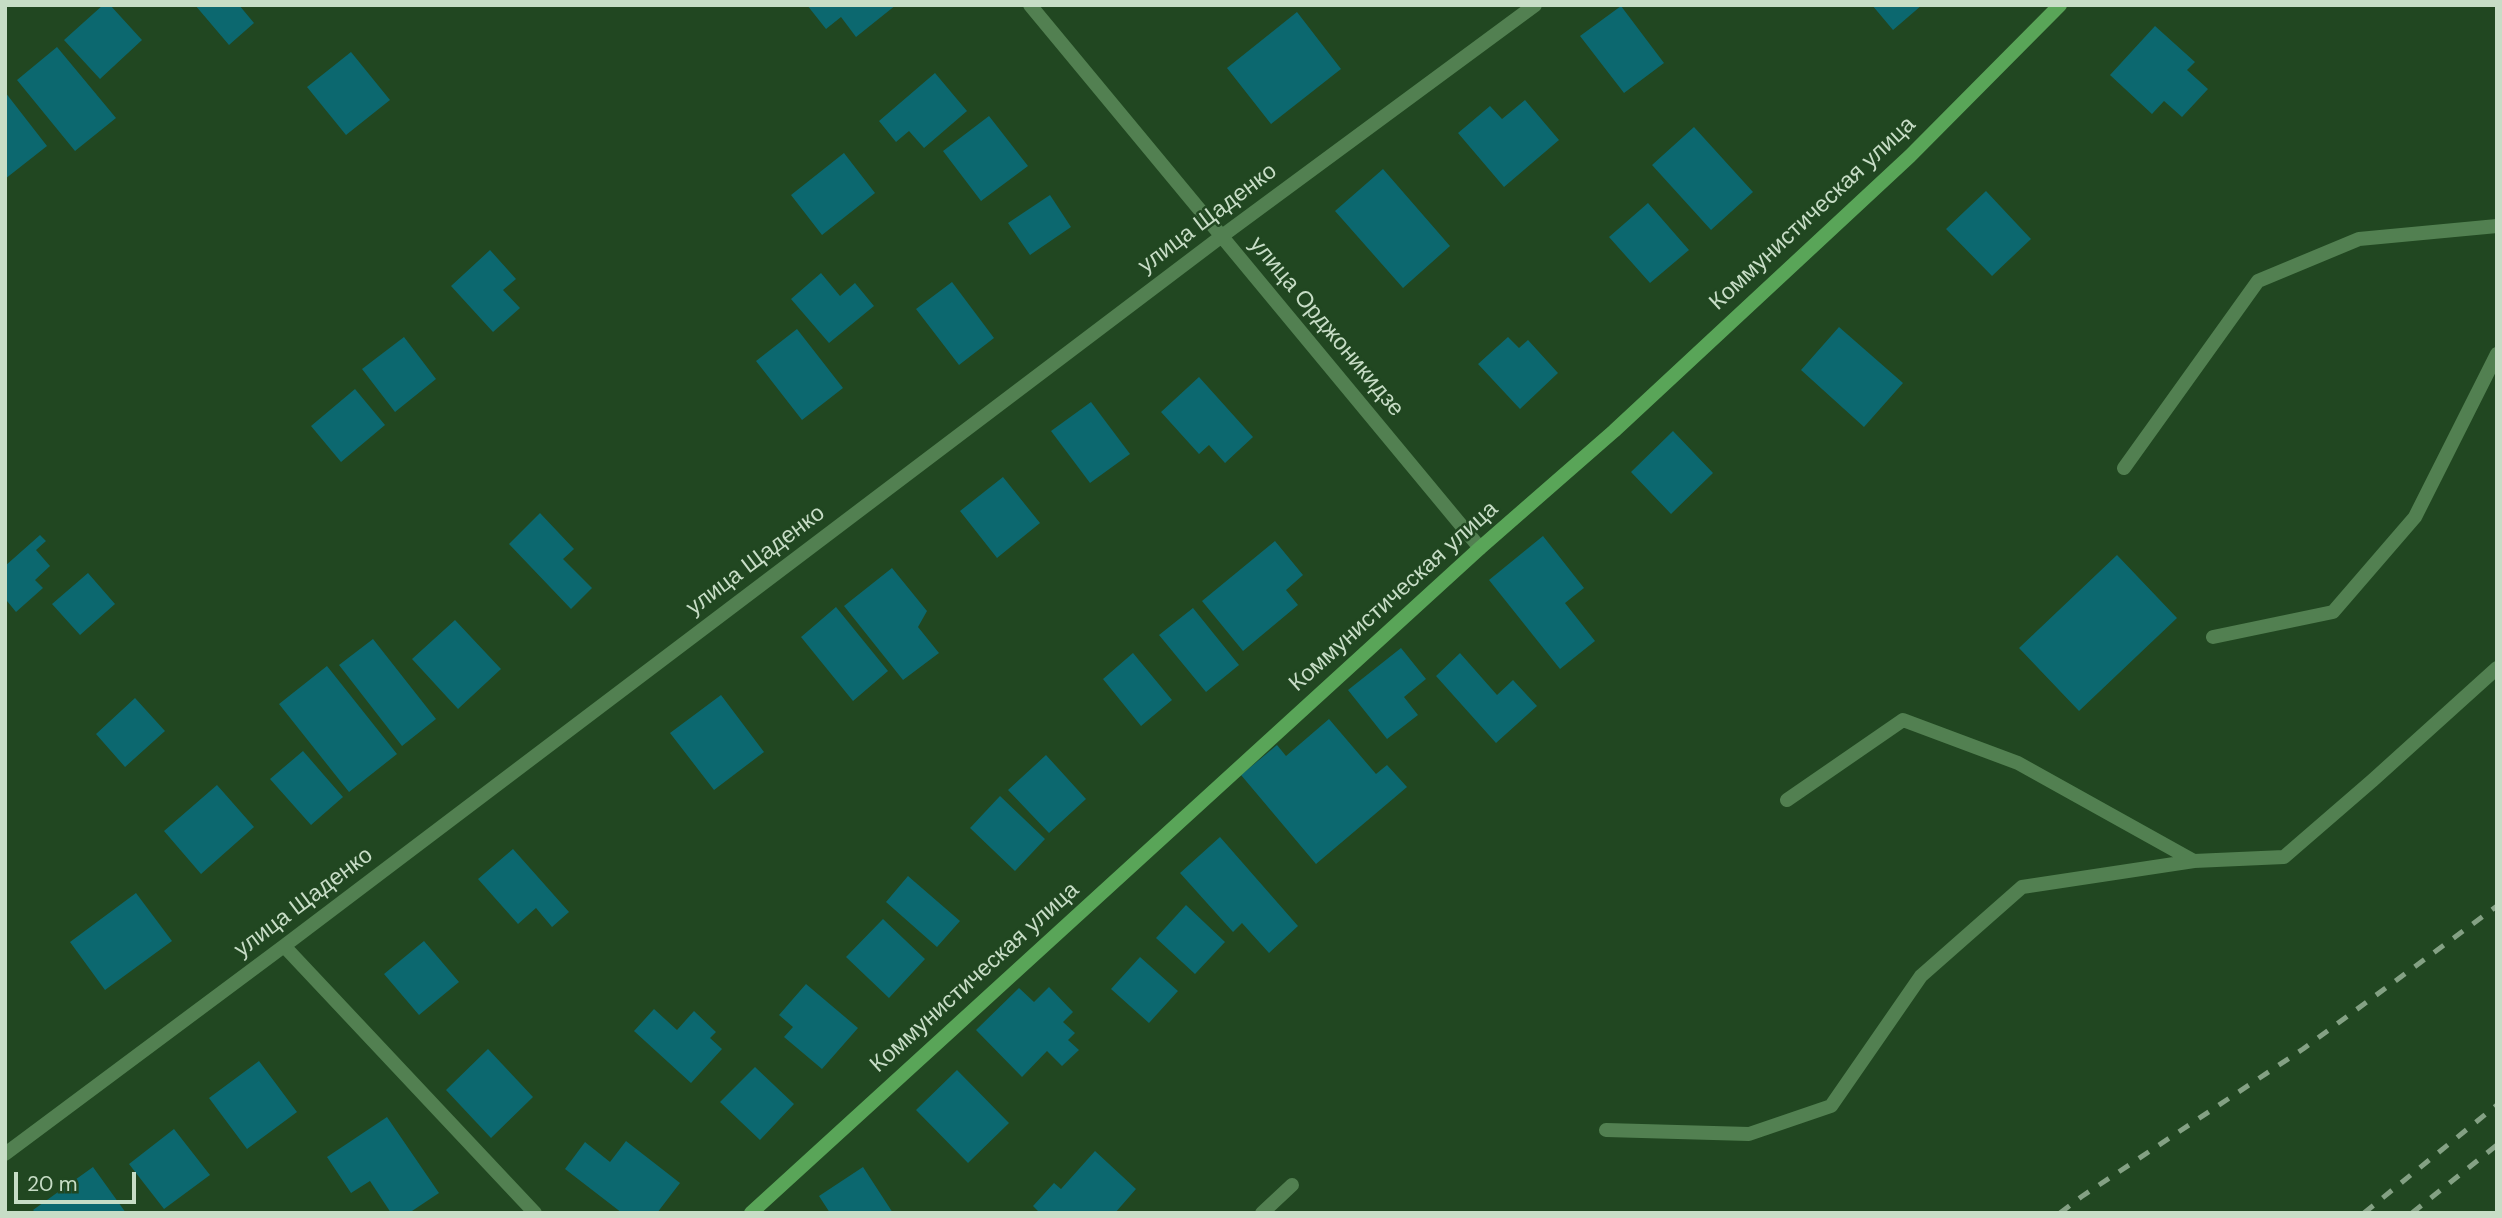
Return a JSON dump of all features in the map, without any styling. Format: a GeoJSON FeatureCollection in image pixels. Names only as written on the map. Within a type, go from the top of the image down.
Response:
{"type":"FeatureCollection","features":[{"type":"Feature","properties":{"kind":"street","name":"улица Орджоникидзе"},"geometry":{"type":"LineString","coordinates":[[1030,5],[1480,548]]}},
{"type":"Feature","properties":{"kind":"street","name":"улица Щаденко"},"geometry":{"type":"LineString","coordinates":[[5,1154],[1222,236],[1535,5]]}},
{"type":"Feature","properties":{"kind":"street","name":"Коммунистическая улица"},"geometry":{"type":"LineString","coordinates":[[751,1213],[1480,548],[1614,432],[1910,156],[2060,5]]}},
{"type":"Feature","properties":{"kind":"street"},"geometry":{"type":"LineString","coordinates":[[2124,468],[2258,282],[2359,239],[2497,226]]}},
{"type":"Feature","properties":{"kind":"street"},"geometry":{"type":"LineString","coordinates":[[2213,638],[2333,612],[2415,517],[2497,354]]}},
{"type":"Feature","properties":{"kind":"street"},"geometry":{"type":"LineString","coordinates":[[1606,1129],[1749,1134],[1831,1106],[1922,976],[2022,887],[2194,861],[2284,856],[2497,668]]}},
{"type":"Feature","properties":{"kind":"street"},"geometry":{"type":"LineString","coordinates":[[1787,800],[1903,720],[2018,763],[2194,861]]}},
{"type":"Feature","properties":{"kind":"street"},"geometry":{"type":"LineString","coordinates":[[284,946],[535,1213]]}},
{"type":"Feature","properties":{"kind":"street"},"geometry":{"type":"LineString","coordinates":[[1262,1213],[1292,1185]]}},
{"type":"Feature","properties":{"kind":"building"},"geometry":{"type":"Polygon","coordinates":[[[103,5],[110,5],[142,40],[100,79],[64,40],[103,5]]]}},
{"type":"Feature","properties":{"kind":"building"},"geometry":{"type":"Polygon","coordinates":[[[195,5],[239,5],[254,23],[229,45],[195,5]]]}},
{"type":"Feature","properties":{"kind":"building"},"geometry":{"type":"Polygon","coordinates":[[[807,5],[896,5],[856,37],[841,17],[826,29],[807,5]]]}},
{"type":"Feature","properties":{"kind":"building"},"geometry":{"type":"Polygon","coordinates":[[[1872,5],[1922,5],[1893,30],[1872,5]]]}},
{"type":"Feature","properties":{"kind":"building"},"geometry":{"type":"Polygon","coordinates":[[[1621,6],[1664,63],[1624,93],[1580,36],[1621,6]]]}},
{"type":"Feature","properties":{"kind":"building"},"geometry":{"type":"Polygon","coordinates":[[[1297,12],[1341,69],[1271,124],[1227,68],[1297,12]]]}},
{"type":"Feature","properties":{"kind":"building"},"geometry":{"type":"Polygon","coordinates":[[[2155,26],[2195,62],[2187,70],[2208,89],[2182,117],[2164,101],[2152,114],[2110,75],[2155,26]]]}},
{"type":"Feature","properties":{"kind":"building"},"geometry":{"type":"Polygon","coordinates":[[[57,47],[116,118],[75,151],[17,80],[57,47]]]}},
{"type":"Feature","properties":{"kind":"building"},"geometry":{"type":"Polygon","coordinates":[[[351,52],[390,100],[346,135],[307,87],[351,52]]]}},
{"type":"Feature","properties":{"kind":"building"},"geometry":{"type":"Polygon","coordinates":[[[935,73],[967,111],[924,148],[909,131],[896,142],[879,121],[935,73]]]}},
{"type":"Feature","properties":{"kind":"building"},"geometry":{"type":"Polygon","coordinates":[[[5,92],[47,146],[5,179],[5,92]]]}},
{"type":"Feature","properties":{"kind":"building"},"geometry":{"type":"Polygon","coordinates":[[[1525,100],[1559,140],[1504,187],[1458,133],[1490,106],[1502,119],[1525,100]]]}},
{"type":"Feature","properties":{"kind":"building"},"geometry":{"type":"Polygon","coordinates":[[[989,116],[1028,166],[981,201],[943,151],[989,116]]]}},
{"type":"Feature","properties":{"kind":"building"},"geometry":{"type":"Polygon","coordinates":[[[1694,127],[1753,192],[1711,230],[1652,165],[1694,127]]]}},
{"type":"Feature","properties":{"kind":"building"},"geometry":{"type":"Polygon","coordinates":[[[844,153],[875,193],[822,235],[791,195],[844,153]]]}},
{"type":"Feature","properties":{"kind":"building"},"geometry":{"type":"Polygon","coordinates":[[[1383,169],[1450,246],[1403,288],[1335,211],[1383,169]]]}},
{"type":"Feature","properties":{"kind":"building"},"geometry":{"type":"Polygon","coordinates":[[[1986,191],[2031,239],[1992,276],[1946,229],[1986,191]]]}},
{"type":"Feature","properties":{"kind":"building"},"geometry":{"type":"Polygon","coordinates":[[[1050,195],[1071,227],[1030,255],[1008,223],[1050,195]]]}},
{"type":"Feature","properties":{"kind":"building"},"geometry":{"type":"Polygon","coordinates":[[[1648,203],[1689,250],[1650,283],[1609,237],[1648,203]]]}},
{"type":"Feature","properties":{"kind":"building"},"geometry":{"type":"Polygon","coordinates":[[[490,250],[516,279],[503,290],[520,308],[493,332],[451,286],[490,250]]]}},
{"type":"Feature","properties":{"kind":"building"},"geometry":{"type":"Polygon","coordinates":[[[821,273],[840,296],[855,283],[874,306],[829,343],[791,299],[821,273]]]}},
{"type":"Feature","properties":{"kind":"building"},"geometry":{"type":"Polygon","coordinates":[[[952,282],[994,338],[959,365],[916,309],[952,282]]]}},
{"type":"Feature","properties":{"kind":"building"},"geometry":{"type":"Polygon","coordinates":[[[1839,327],[1903,383],[1864,427],[1801,370],[1839,327]]]}},
{"type":"Feature","properties":{"kind":"building"},"geometry":{"type":"Polygon","coordinates":[[[797,329],[843,388],[802,420],[756,361],[797,329]]]}},
{"type":"Feature","properties":{"kind":"building"},"geometry":{"type":"Polygon","coordinates":[[[404,337],[436,379],[395,412],[362,369],[404,337]]]}},
{"type":"Feature","properties":{"kind":"building"},"geometry":{"type":"Polygon","coordinates":[[[1508,337],[1519,348],[1528,340],[1558,373],[1520,409],[1478,364],[1508,337]]]}},
{"type":"Feature","properties":{"kind":"building"},"geometry":{"type":"Polygon","coordinates":[[[1199,377],[1253,437],[1225,463],[1209,445],[1199,454],[1161,412],[1199,377]]]}},
{"type":"Feature","properties":{"kind":"building"},"geometry":{"type":"Polygon","coordinates":[[[355,389],[385,425],[341,462],[311,426],[355,389]]]}},
{"type":"Feature","properties":{"kind":"building"},"geometry":{"type":"Polygon","coordinates":[[[1091,402],[1130,454],[1090,483],[1051,431],[1091,402]]]}},
{"type":"Feature","properties":{"kind":"building"},"geometry":{"type":"Polygon","coordinates":[[[1673,431],[1713,473],[1671,514],[1631,472],[1673,431]]]}},
{"type":"Feature","properties":{"kind":"building"},"geometry":{"type":"Polygon","coordinates":[[[1003,477],[1040,523],[997,558],[960,511],[1003,477]]]}},
{"type":"Feature","properties":{"kind":"building"},"geometry":{"type":"Polygon","coordinates":[[[540,513],[574,549],[563,559],[592,588],[571,609],[509,544],[540,513]]]}},
{"type":"Feature","properties":{"kind":"building"},"geometry":{"type":"Polygon","coordinates":[[[40,535],[46,541],[36,550],[50,566],[35,580],[43,588],[16,612],[5,602],[5,566],[40,535]]]}},
{"type":"Feature","properties":{"kind":"building"},"geometry":{"type":"Polygon","coordinates":[[[1543,536],[1584,588],[1565,603],[1595,641],[1560,669],[1489,580],[1543,536]]]}},
{"type":"Feature","properties":{"kind":"building"},"geometry":{"type":"Polygon","coordinates":[[[1275,541],[1303,575],[1286,590],[1298,605],[1243,651],[1202,601],[1275,541]]]}},
{"type":"Feature","properties":{"kind":"building"},"geometry":{"type":"Polygon","coordinates":[[[2117,555],[2177,618],[2079,711],[2019,648],[2117,555]]]}},
{"type":"Feature","properties":{"kind":"building"},"geometry":{"type":"Polygon","coordinates":[[[892,568],[927,611],[918,627],[939,653],[903,680],[844,606],[892,568]]]}},
{"type":"Feature","properties":{"kind":"building"},"geometry":{"type":"Polygon","coordinates":[[[88,573],[115,604],[80,635],[52,604],[88,573]]]}},
{"type":"Feature","properties":{"kind":"building"},"geometry":{"type":"Polygon","coordinates":[[[836,607],[888,671],[853,701],[801,637],[836,607]]]}},
{"type":"Feature","properties":{"kind":"building"},"geometry":{"type":"Polygon","coordinates":[[[1193,608],[1239,665],[1206,692],[1159,635],[1193,608]]]}},
{"type":"Feature","properties":{"kind":"building"},"geometry":{"type":"Polygon","coordinates":[[[455,620],[501,669],[458,709],[412,659],[455,620]]]}},
{"type":"Feature","properties":{"kind":"building"},"geometry":{"type":"Polygon","coordinates":[[[373,639],[436,719],[402,746],[339,665],[373,639]]]}},
{"type":"Feature","properties":{"kind":"building"},"geometry":{"type":"Polygon","coordinates":[[[1401,648],[1426,679],[1404,697],[1418,715],[1387,739],[1348,690],[1401,648]]]}},
{"type":"Feature","properties":{"kind":"building"},"geometry":{"type":"Polygon","coordinates":[[[1133,653],[1172,700],[1141,726],[1103,679],[1133,653]]]}},
{"type":"Feature","properties":{"kind":"building"},"geometry":{"type":"Polygon","coordinates":[[[1460,653],[1497,695],[1513,680],[1537,706],[1496,743],[1436,676],[1460,653]]]}},
{"type":"Feature","properties":{"kind":"building"},"geometry":{"type":"Polygon","coordinates":[[[327,666],[397,754],[349,792],[279,704],[327,666]]]}},
{"type":"Feature","properties":{"kind":"building"},"geometry":{"type":"Polygon","coordinates":[[[721,695],[764,752],[714,790],[670,733],[721,695]]]}},
{"type":"Feature","properties":{"kind":"building"},"geometry":{"type":"Polygon","coordinates":[[[135,698],[165,731],[125,767],[96,734],[135,698]]]}},
{"type":"Feature","properties":{"kind":"building"},"geometry":{"type":"Polygon","coordinates":[[[1329,719],[1376,774],[1387,765],[1407,787],[1316,864],[1241,775],[1277,745],[1286,756],[1329,719]]]}},
{"type":"Feature","properties":{"kind":"building"},"geometry":{"type":"Polygon","coordinates":[[[303,751],[343,797],[311,825],[270,779],[303,751]]]}},
{"type":"Feature","properties":{"kind":"building"},"geometry":{"type":"Polygon","coordinates":[[[1046,755],[1086,799],[1049,833],[1008,790],[1046,755]]]}},
{"type":"Feature","properties":{"kind":"building"},"geometry":{"type":"Polygon","coordinates":[[[217,785],[254,827],[201,874],[164,831],[217,785]]]}},
{"type":"Feature","properties":{"kind":"building"},"geometry":{"type":"Polygon","coordinates":[[[1000,796],[1045,839],[1015,871],[970,828],[1000,796]]]}},
{"type":"Feature","properties":{"kind":"building"},"geometry":{"type":"Polygon","coordinates":[[[1220,837],[1298,926],[1269,953],[1242,923],[1233,932],[1180,873],[1220,837]]]}},
{"type":"Feature","properties":{"kind":"building"},"geometry":{"type":"Polygon","coordinates":[[[513,849],[569,912],[552,927],[536,908],[518,924],[478,879],[513,849]]]}},
{"type":"Feature","properties":{"kind":"building"},"geometry":{"type":"Polygon","coordinates":[[[908,876],[960,921],[937,947],[886,902],[908,876]]]}},
{"type":"Feature","properties":{"kind":"building"},"geometry":{"type":"Polygon","coordinates":[[[136,893],[172,941],[105,990],[70,942],[136,893]]]}},
{"type":"Feature","properties":{"kind":"building"},"geometry":{"type":"Polygon","coordinates":[[[1186,905],[1225,942],[1195,974],[1156,938],[1186,905]]]}},
{"type":"Feature","properties":{"kind":"building"},"geometry":{"type":"Polygon","coordinates":[[[883,919],[925,959],[889,998],[846,957],[883,919]]]}},
{"type":"Feature","properties":{"kind":"building"},"geometry":{"type":"Polygon","coordinates":[[[424,941],[459,982],[419,1015],[384,974],[424,941]]]}},
{"type":"Feature","properties":{"kind":"building"},"geometry":{"type":"Polygon","coordinates":[[[1140,957],[1178,991],[1149,1023],[1111,989],[1140,957]]]}},
{"type":"Feature","properties":{"kind":"building"},"geometry":{"type":"Polygon","coordinates":[[[806,984],[858,1028],[822,1069],[784,1037],[793,1027],[779,1015],[806,984]]]}},
{"type":"Feature","properties":{"kind":"building"},"geometry":{"type":"Polygon","coordinates":[[[1049,987],[1073,1012],[1063,1022],[1075,1033],[1068,1040],[1079,1050],[1062,1066],[1047,1051],[1022,1077],[976,1030],[1019,988],[1034,1002],[1049,987]]]}},
{"type":"Feature","properties":{"kind":"building"},"geometry":{"type":"Polygon","coordinates":[[[654,1009],[677,1030],[694,1011],[716,1032],[710,1038],[722,1049],[691,1083],[634,1031],[654,1009]]]}},
{"type":"Feature","properties":{"kind":"building"},"geometry":{"type":"Polygon","coordinates":[[[488,1049],[533,1097],[491,1138],[446,1090],[488,1049]]]}},
{"type":"Feature","properties":{"kind":"building"},"geometry":{"type":"Polygon","coordinates":[[[259,1061],[297,1112],[247,1149],[209,1098],[259,1061]]]}},
{"type":"Feature","properties":{"kind":"building"},"geometry":{"type":"Polygon","coordinates":[[[755,1067],[794,1104],[760,1140],[720,1102],[755,1067]]]}},
{"type":"Feature","properties":{"kind":"building"},"geometry":{"type":"Polygon","coordinates":[[[957,1070],[1009,1123],[968,1163],[916,1110],[957,1070]]]}},
{"type":"Feature","properties":{"kind":"building"},"geometry":{"type":"Polygon","coordinates":[[[387,1117],[439,1193],[409,1213],[391,1213],[370,1181],[351,1193],[327,1157],[387,1117]]]}},
{"type":"Feature","properties":{"kind":"building"},"geometry":{"type":"Polygon","coordinates":[[[174,1129],[210,1175],[164,1209],[129,1164],[174,1129]]]}},
{"type":"Feature","properties":{"kind":"building"},"geometry":{"type":"Polygon","coordinates":[[[626,1141],[680,1183],[657,1213],[622,1213],[565,1169],[585,1142],[610,1162],[626,1141]]]}},
{"type":"Feature","properties":{"kind":"building"},"geometry":{"type":"Polygon","coordinates":[[[1095,1151],[1136,1189],[1115,1213],[1040,1213],[1033,1206],[1054,1183],[1061,1189],[1095,1151]]]}},
{"type":"Feature","properties":{"kind":"building"},"geometry":{"type":"Polygon","coordinates":[[[93,1167],[126,1213],[36,1213],[33,1210],[93,1167]]]}},
{"type":"Feature","properties":{"kind":"building"},"geometry":{"type":"Polygon","coordinates":[[[863,1167],[893,1213],[830,1213],[819,1196],[863,1167]]]}},
{"type":"Feature","properties":{"kind":"railway"},"geometry":{"type":"LineString","coordinates":[[2060,1213],[2303,1049],[2497,906]]}},
{"type":"Feature","properties":{"kind":"railway"},"geometry":{"type":"LineString","coordinates":[[2364,1213],[2497,1105]]}},
{"type":"Feature","properties":{"kind":"railway"},"geometry":{"type":"LineString","coordinates":[[2412,1213],[2497,1145]]}}]}
